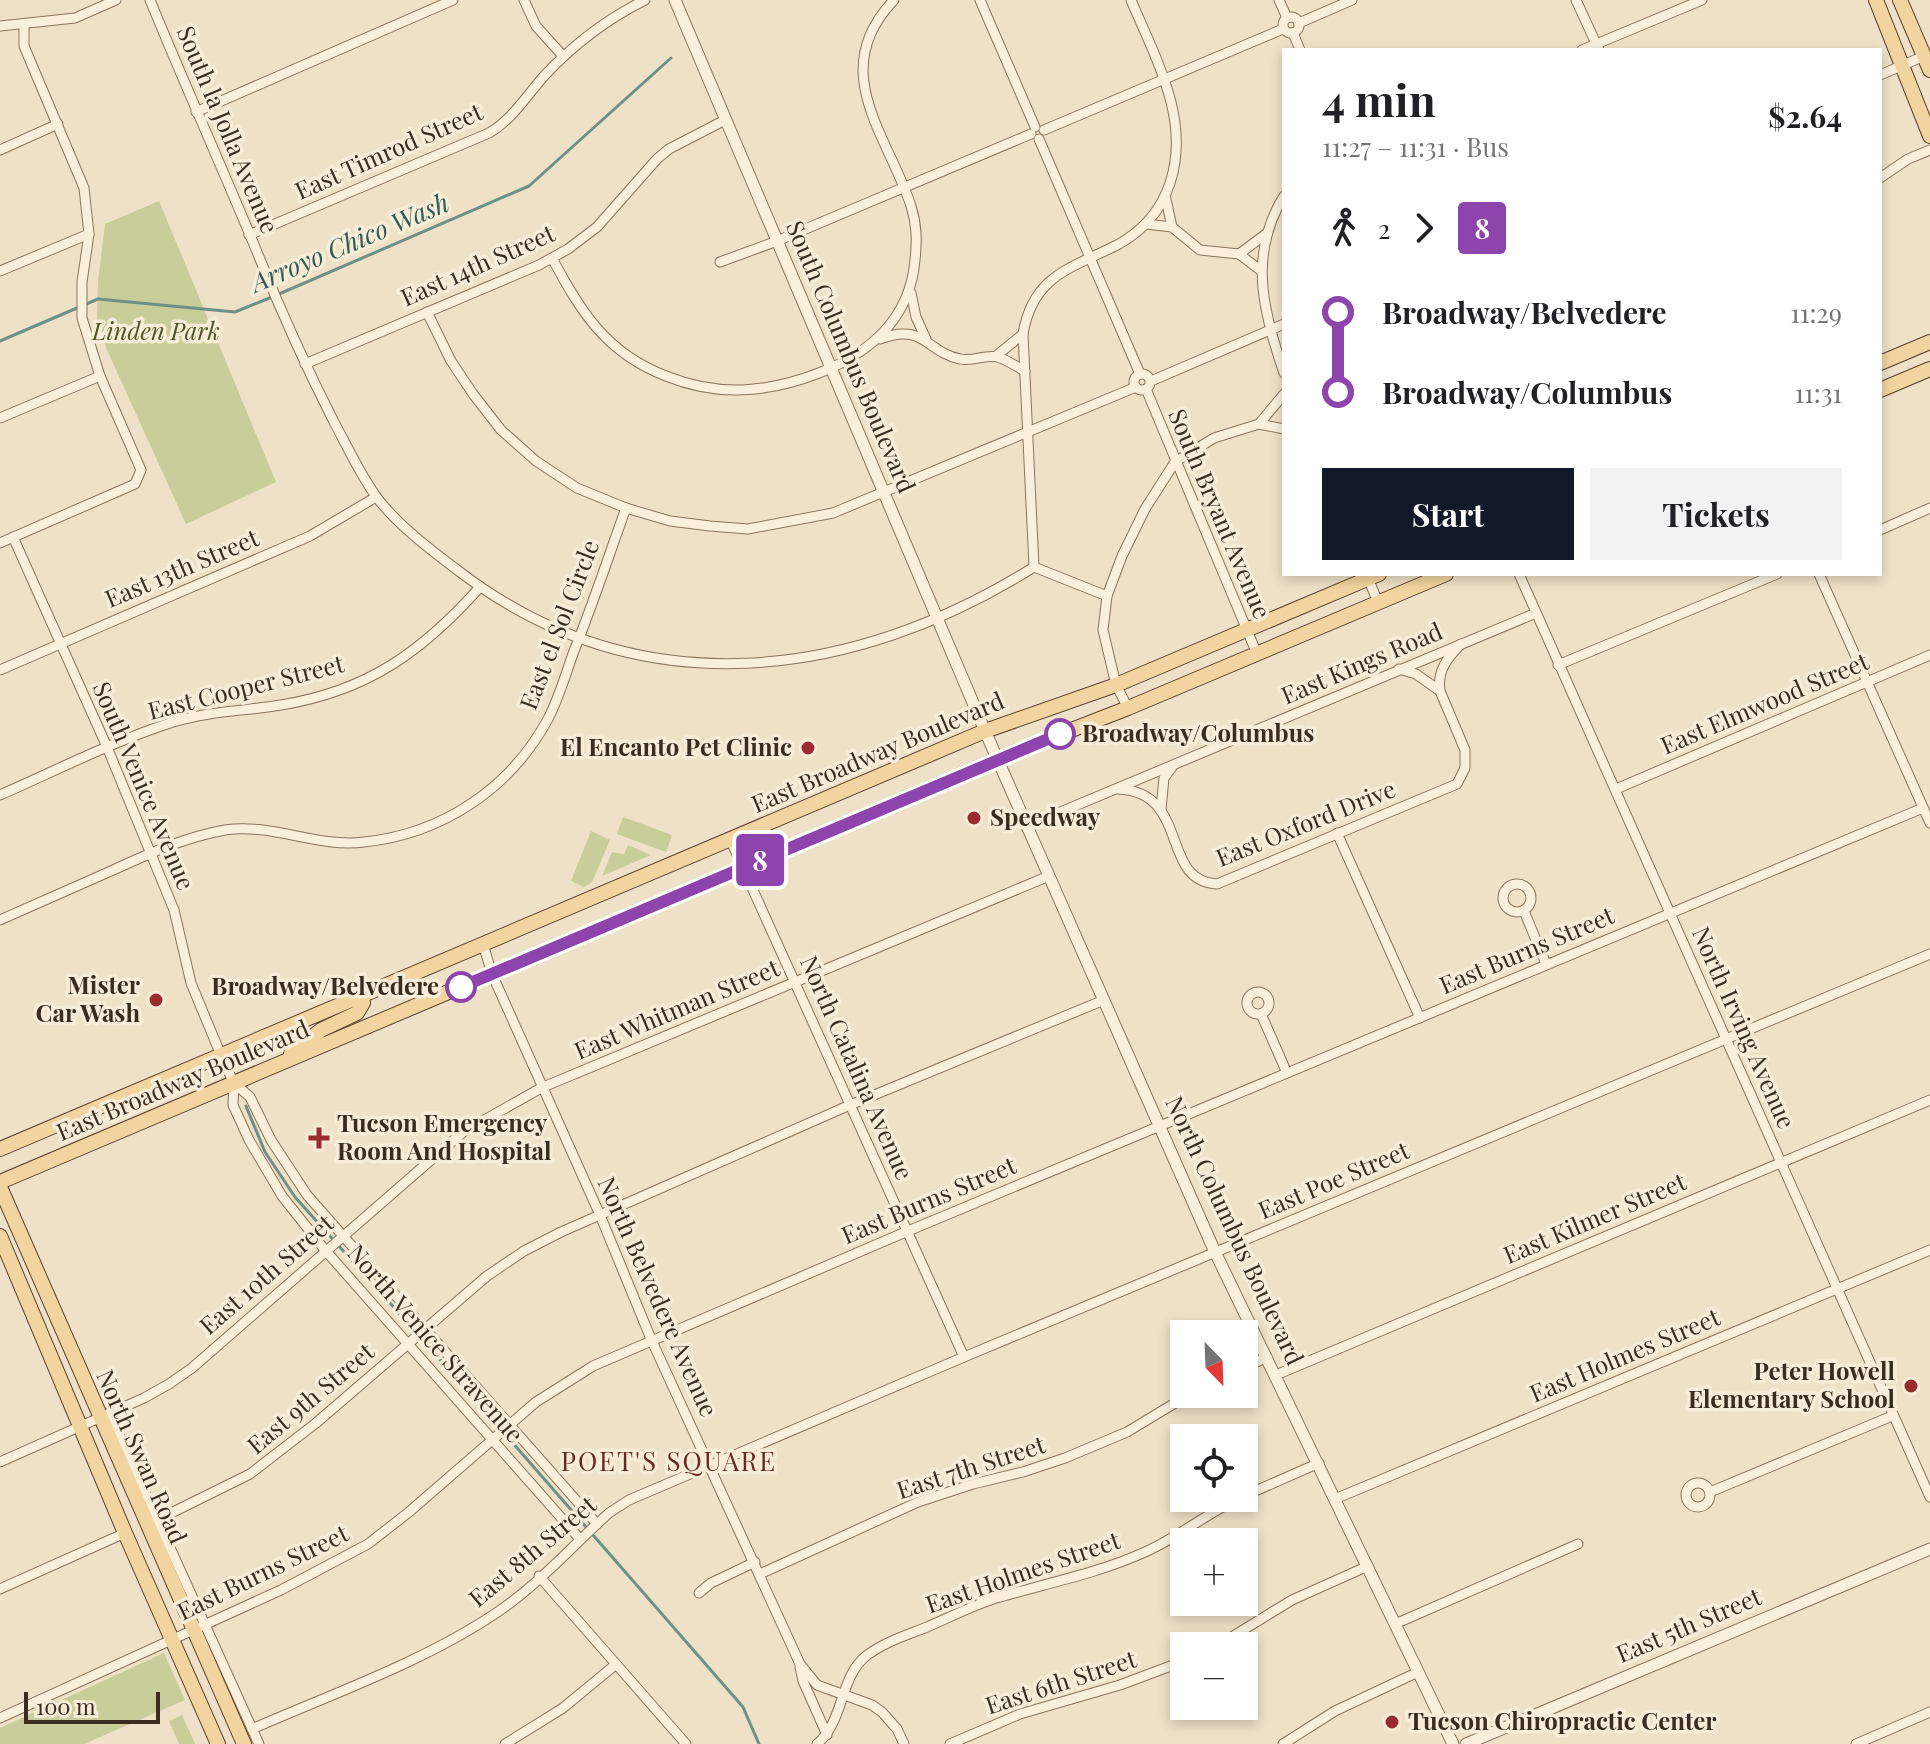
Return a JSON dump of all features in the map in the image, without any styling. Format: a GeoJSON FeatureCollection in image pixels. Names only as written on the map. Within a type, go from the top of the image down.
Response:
{"type":"FeatureCollection","features":[{"type":"Feature","properties":{"kind":"main road"},"geometry":{"type":"LineString","coordinates":[[1876,0],[1930,136]]}},
{"type":"Feature","properties":{"kind":"main road"},"geometry":{"type":"LineString","coordinates":[[1900,0],[1927,63]]}},
{"type":"Feature","properties":{"kind":"main road"},"geometry":{"type":"LineString","coordinates":[[1882,362],[1930,342]]}},
{"type":"Feature","properties":{"kind":"main road"},"geometry":{"type":"LineString","coordinates":[[1882,389],[1930,369]]}},
{"type":"Feature","properties":{"kind":"main road","name":"East Broadway Boulevard"},"geometry":{"type":"LineString","coordinates":[[0,1149],[985,731],[1116,685],[1369,576]]}},
{"type":"Feature","properties":{"kind":"main road","name":"East Broadway Boulevard"},"geometry":{"type":"LineString","coordinates":[[0,1184],[998,759],[1128,708],[1441,576]]}},
{"type":"Feature","properties":{"kind":"main road"},"geometry":{"type":"LineString","coordinates":[[275,1066],[321,1030],[357,1013],[363,1003],[362,996]]}},
{"type":"Feature","properties":{"kind":"main road","name":"North Swan Road"},"geometry":{"type":"LineString","coordinates":[[0,1184],[199,1627],[244,1744]]}},
{"type":"Feature","properties":{"kind":"main road","name":"North Swan Road"},"geometry":{"type":"LineString","coordinates":[[0,1236],[79,1427],[218,1744]]}},
{"type":"Feature","properties":{"kind":"street"},"geometry":{"type":"LineString","coordinates":[[0,26],[75,18],[116,0]]}},
{"type":"Feature","properties":{"kind":"street","name":"South la Jolla Avenue"},"geometry":{"type":"LineString","coordinates":[[150,0],[305,364],[348,450],[376,497],[430,548],[480,587],[541,623],[638,655],[685,661],[764,662],[802,660],[852,649],[991,595],[1034,567]]}},
{"type":"Feature","properties":{"kind":"street"},"geometry":{"type":"LineString","coordinates":[[196,112],[453,0]]}},
{"type":"Feature","properties":{"kind":"street"},"geometry":{"type":"LineString","coordinates":[[524,0],[536,26],[563,56]]}},
{"type":"Feature","properties":{"kind":"street","name":"East Timrod Street"},"geometry":{"type":"LineString","coordinates":[[249,235],[489,133],[507,120],[563,56],[612,17],[645,0]]}},
{"type":"Feature","properties":{"kind":"street","name":"South Columbus Boulevard"},"geometry":{"type":"LineString","coordinates":[[675,0],[985,731]]}},
{"type":"Feature","properties":{"kind":"street"},"geometry":{"type":"LineString","coordinates":[[894,0],[874,23],[865,54],[863,77],[876,130],[904,188],[918,230],[911,292],[916,317],[926,339]]}},
{"type":"Feature","properties":{"kind":"street"},"geometry":{"type":"LineString","coordinates":[[980,0],[1140,374],[1134,379],[1144,386]]}},
{"type":"Feature","properties":{"kind":"street"},"geometry":{"type":"LineString","coordinates":[[1131,0],[1164,78],[1173,111],[1177,147],[1166,199],[1172,227]]}},
{"type":"Feature","properties":{"kind":"street"},"geometry":{"type":"LineString","coordinates":[[1279,0],[1287,18]]}},
{"type":"Feature","properties":{"kind":"street"},"geometry":{"type":"LineString","coordinates":[[1299,23],[1352,0]]}},
{"type":"Feature","properties":{"kind":"street"},"geometry":{"type":"LineString","coordinates":[[1576,0],[1598,47],[1702,0]]}},
{"type":"Feature","properties":{"kind":"street"},"geometry":{"type":"LineString","coordinates":[[1299,23],[1293,17],[1283,22],[1299,48]]}},
{"type":"Feature","properties":{"kind":"street"},"geometry":{"type":"LineString","coordinates":[[720,262],[777,241],[1164,78],[1297,30],[1299,23]]}},
{"type":"Feature","properties":{"kind":"street"},"geometry":{"type":"LineString","coordinates":[[0,543],[135,484],[141,470],[100,376],[82,318],[82,282],[89,234],[84,188],[24,46],[24,24]]}},
{"type":"Feature","properties":{"kind":"street"},"geometry":{"type":"LineString","coordinates":[[1882,74],[1903,65],[1927,63]]}},
{"type":"Feature","properties":{"kind":"street","name":"East 14th Street"},"geometry":{"type":"LineString","coordinates":[[305,364],[568,249],[597,227],[669,149],[725,120]]}},
{"type":"Feature","properties":{"kind":"street"},"geometry":{"type":"LineString","coordinates":[[0,150],[58,124]]}},
{"type":"Feature","properties":{"kind":"street"},"geometry":{"type":"LineString","coordinates":[[1882,177],[1908,159],[1930,150]]}},
{"type":"Feature","properties":{"kind":"street"},"geometry":{"type":"LineString","coordinates":[[1107,596],[1034,567],[1023,334],[1029,308],[1045,286],[1069,266],[1119,243],[1146,224],[1166,199]]}},
{"type":"Feature","properties":{"kind":"street"},"geometry":{"type":"LineString","coordinates":[[1282,199],[1271,217],[1260,270],[1269,330],[1282,367]]}},
{"type":"Feature","properties":{"kind":"street"},"geometry":{"type":"LineString","coordinates":[[1146,224],[1172,227],[1200,250],[1239,254],[1260,270]]}},
{"type":"Feature","properties":{"kind":"street"},"geometry":{"type":"LineString","coordinates":[[0,271],[89,234]]}},
{"type":"Feature","properties":{"kind":"street"},"geometry":{"type":"LineString","coordinates":[[1239,254],[1266,234]]}},
{"type":"Feature","properties":{"kind":"street"},"geometry":{"type":"LineString","coordinates":[[552,258],[577,304],[602,336],[635,362],[667,377],[709,390],[748,391],[788,385],[830,368],[888,329],[911,292]]}},
{"type":"Feature","properties":{"kind":"street"},"geometry":{"type":"LineString","coordinates":[[427,312],[451,361],[501,430],[536,461],[577,488],[626,508],[670,521],[748,529],[833,513],[1144,386],[1282,325]]}},
{"type":"Feature","properties":{"kind":"street"},"geometry":{"type":"LineString","coordinates":[[872,341],[901,333],[926,339],[958,359],[973,360],[996,356],[1023,334]]}},
{"type":"Feature","properties":{"kind":"street"},"geometry":{"type":"LineString","coordinates":[[996,356],[1025,371]]}},
{"type":"Feature","properties":{"kind":"street"},"geometry":{"type":"LineString","coordinates":[[0,418],[100,376]]}},
{"type":"Feature","properties":{"kind":"street","name":"South Bryant Avenue"},"geometry":{"type":"LineString","coordinates":[[1144,386],[1257,654]]}},
{"type":"Feature","properties":{"kind":"street"},"geometry":{"type":"LineString","coordinates":[[1259,424],[1282,396]]}},
{"type":"Feature","properties":{"kind":"street"},"geometry":{"type":"LineString","coordinates":[[1128,708],[1116,685],[1103,630],[1107,596],[1145,509],[1175,462],[1214,438],[1259,424],[1282,429]]}},
{"type":"Feature","properties":{"kind":"street","name":"East 13th Street"},"geometry":{"type":"LineString","coordinates":[[0,670],[310,536],[376,497]]}},
{"type":"Feature","properties":{"kind":"street","name":"East el Sol Circle"},"geometry":{"type":"LineString","coordinates":[[0,920],[151,853],[198,836],[229,830],[260,829],[327,842],[361,843],[432,827],[470,805],[502,780],[548,718],[626,508]]}},
{"type":"Feature","properties":{"kind":"street"},"geometry":{"type":"LineString","coordinates":[[1882,529],[1930,508]]}},
{"type":"Feature","properties":{"kind":"street","name":"South Venice Avenue"},"geometry":{"type":"LineString","coordinates":[[13,537],[107,747],[174,910],[191,983],[221,1055]]}},
{"type":"Feature","properties":{"kind":"street"},"geometry":{"type":"LineString","coordinates":[[1371,576],[1378,602]]}},
{"type":"Feature","properties":{"kind":"street","name":"North Irving Avenue"},"geometry":{"type":"LineString","coordinates":[[1520,576],[1930,1497]]}},
{"type":"Feature","properties":{"kind":"street"},"geometry":{"type":"LineString","coordinates":[[1558,665],[1772,576]]}},
{"type":"Feature","properties":{"kind":"street"},"geometry":{"type":"LineString","coordinates":[[1820,576],[1930,823]]}},
{"type":"Feature","properties":{"kind":"street","name":"East Cooper Street"},"geometry":{"type":"LineString","coordinates":[[0,795],[107,747],[174,722],[209,713],[282,705],[355,684],[427,642],[480,587]]}},
{"type":"Feature","properties":{"kind":"street","name":"East Kings Road"},"geometry":{"type":"LineString","coordinates":[[1027,826],[1536,613]]}},
{"type":"Feature","properties":{"kind":"street"},"geometry":{"type":"LineString","coordinates":[[1440,691],[1438,681],[1443,665],[1461,644]]}},
{"type":"Feature","properties":{"kind":"street","name":"East Elmwood Street"},"geometry":{"type":"LineString","coordinates":[[1616,789],[1930,655]]}},
{"type":"Feature","properties":{"kind":"street"},"geometry":{"type":"LineString","coordinates":[[1399,669],[1416,674],[1440,691]]}},
{"type":"Feature","properties":{"kind":"street","name":"East Oxford Drive"},"geometry":{"type":"LineString","coordinates":[[1161,809],[1191,873],[1203,883],[1217,884],[1457,784],[1465,768],[1465,750],[1440,691]]}},
{"type":"Feature","properties":{"kind":"street","name":"North Columbus Boulevard"},"geometry":{"type":"LineString","coordinates":[[985,731],[1215,1252],[1453,1744]]}},
{"type":"Feature","properties":{"kind":"street"},"geometry":{"type":"LineString","coordinates":[[1161,809],[1164,778],[1172,767]]}},
{"type":"Feature","properties":{"kind":"street"},"geometry":{"type":"LineString","coordinates":[[1118,789],[1142,793],[1161,809]]}},
{"type":"Feature","properties":{"kind":"street","name":"East Burns Street"},"geometry":{"type":"LineString","coordinates":[[0,1718],[330,1566],[368,1544],[563,1383],[651,1339],[1923,808]]}},
{"type":"Feature","properties":{"kind":"street"},"geometry":{"type":"LineString","coordinates":[[1337,833],[1420,1018]]}},
{"type":"Feature","properties":{"kind":"street","name":"North Catalina Avenue"},"geometry":{"type":"LineString","coordinates":[[730,839],[964,1357]]}},
{"type":"Feature","properties":{"kind":"street","name":"East Whitman Street"},"geometry":{"type":"LineString","coordinates":[[541,1088],[1049,876]]}},
{"type":"Feature","properties":{"kind":"street"},"geometry":{"type":"LineString","coordinates":[[1524,911],[1546,964]]}},
{"type":"Feature","properties":{"kind":"street","name":"North Belvedere Avenue"},"geometry":{"type":"LineString","coordinates":[[483,944],[492,974],[541,1088],[600,1215],[651,1339],[755,1562],[827,1735]]}},
{"type":"Feature","properties":{"kind":"street","name":"East Poe Street"},"geometry":{"type":"LineString","coordinates":[[708,1465],[1930,954]]}},
{"type":"Feature","properties":{"kind":"street"},"geometry":{"type":"LineString","coordinates":[[600,1215],[850,1105],[1104,1000]]}},
{"type":"Feature","properties":{"kind":"street"},"geometry":{"type":"LineString","coordinates":[[1261,1014],[1287,1073]]}},
{"type":"Feature","properties":{"kind":"street","name":"North Venice Stravenue"},"geometry":{"type":"LineString","coordinates":[[221,1055],[234,1083],[250,1097],[292,1175],[597,1524]]}},
{"type":"Feature","properties":{"kind":"street","name":"North Venice Stravenue"},"geometry":{"type":"LineString","coordinates":[[234,1083],[233,1105],[249,1140],[282,1196],[325,1250],[580,1539]]}},
{"type":"Feature","properties":{"kind":"street","name":"East 10th Street"},"geometry":{"type":"LineString","coordinates":[[0,1462],[144,1398],[192,1368],[463,1132],[541,1088]]}},
{"type":"Feature","properties":{"kind":"street","name":"East Kilmer Street"},"geometry":{"type":"LineString","coordinates":[[1276,1375],[1930,1100]]}},
{"type":"Feature","properties":{"kind":"street","name":"East 9th Street"},"geometry":{"type":"LineString","coordinates":[[157,1520],[250,1474],[307,1431],[487,1276],[524,1251],[600,1215]]}},
{"type":"Feature","properties":{"kind":"street","name":"East Holmes Street"},"geometry":{"type":"LineString","coordinates":[[1335,1499],[1930,1250]]}},
{"type":"Feature","properties":{"kind":"street"},"geometry":{"type":"LineString","coordinates":[[1258,1361],[1267,1357]]}},
{"type":"Feature","properties":{"kind":"street","name":"East 7th Street"},"geometry":{"type":"LineString","coordinates":[[760,1574],[918,1502],[1065,1458],[1127,1432],[1170,1406]]}},
{"type":"Feature","properties":{"kind":"street","name":"North Swan Road"},"geometry":{"type":"LineString","coordinates":[[104,1416],[157,1520],[199,1627],[259,1744]]}},
{"type":"Feature","properties":{"kind":"street"},"geometry":{"type":"LineString","coordinates":[[1710,1492],[1892,1416]]}},
{"type":"Feature","properties":{"kind":"street","name":"East Holmes Street"},"geometry":{"type":"LineString","coordinates":[[1258,1490],[1319,1463]]}},
{"type":"Feature","properties":{"kind":"street","name":"East 8th Street"},"geometry":{"type":"LineString","coordinates":[[252,1729],[447,1642],[502,1609],[597,1524],[629,1500],[708,1465]]}},
{"type":"Feature","properties":{"kind":"street","name":"East Holmes Street"},"geometry":{"type":"LineString","coordinates":[[817,1744],[836,1720],[852,1672],[865,1656],[885,1644],[996,1598],[1070,1578],[1145,1552],[1217,1512]]}},
{"type":"Feature","properties":{"kind":"street"},"geometry":{"type":"LineString","coordinates":[[0,1589],[125,1533]]}},
{"type":"Feature","properties":{"kind":"street"},"geometry":{"type":"LineString","coordinates":[[1395,1624],[1578,1544]]}},
{"type":"Feature","properties":{"kind":"street","name":"East 5th Street"},"geometry":{"type":"LineString","coordinates":[[1466,1744],[1930,1549]]}},
{"type":"Feature","properties":{"kind":"street"},"geometry":{"type":"LineString","coordinates":[[699,1593],[711,1583],[755,1562]]}},
{"type":"Feature","properties":{"kind":"street"},"geometry":{"type":"LineString","coordinates":[[1240,1632],[1292,1600],[1368,1566]]}},
{"type":"Feature","properties":{"kind":"street"},"geometry":{"type":"LineString","coordinates":[[539,1576],[686,1744]]}},
{"type":"Feature","properties":{"kind":"street","name":"North Belvedere Avenue"},"geometry":{"type":"LineString","coordinates":[[800,1664],[817,1685],[872,1705],[882,1712],[897,1729],[904,1744]]}},
{"type":"Feature","properties":{"kind":"street"},"geometry":{"type":"LineString","coordinates":[[505,1744],[563,1708],[615,1665]]}},
{"type":"Feature","properties":{"kind":"street","name":"East 6th Street"},"geometry":{"type":"LineString","coordinates":[[950,1744],[1020,1714],[1120,1685],[1170,1666]]}},
{"type":"Feature","properties":{"kind":"street"},"geometry":{"type":"LineString","coordinates":[[1283,1744],[1335,1711],[1418,1672]]}},
{"type":"Feature","properties":{"kind":"street"},"geometry":{"type":"LineString","coordinates":[[1863,1743],[1930,1712]]}},
{"type":"Feature","properties":{"kind":"green space","name":"Linden Park"},"geometry":{"type":"Polygon","coordinates":[[[159,201],[276,482],[186,524],[107,350],[97,319],[105,224],[159,201]]]}},
{"type":"Feature","properties":{"kind":"green space"},"geometry":{"type":"Polygon","coordinates":[[[623,817],[672,835],[666,852],[617,834],[623,817]]]}},
{"type":"Feature","properties":{"kind":"green space"},"geometry":{"type":"Polygon","coordinates":[[[591,831],[610,840],[592,882],[584,887],[571,881],[591,831]]]}},
{"type":"Feature","properties":{"kind":"green space"},"geometry":{"type":"Polygon","coordinates":[[[628,845],[651,855],[602,876],[612,852],[624,854],[628,845]]]}},
{"type":"Feature","properties":{"kind":"green space"},"geometry":{"type":"Polygon","coordinates":[[[164,1653],[185,1700],[84,1744],[0,1744],[0,1728],[164,1653]]]}},
{"type":"Feature","properties":{"kind":"green space"},"geometry":{"type":"Polygon","coordinates":[[[182,1715],[195,1744],[179,1744],[169,1721],[182,1715]]]}},
{"type":"Feature","properties":{"kind":"waterway","name":"Arroyo Chico Wash"},"geometry":{"type":"LineString","coordinates":[[279,294],[529,186],[671,58]]}},
{"type":"Feature","properties":{"kind":"waterway","name":"Arroyo Chico Wash"},"geometry":{"type":"LineString","coordinates":[[0,341],[98,299],[235,312],[272,297]]}},
{"type":"Feature","properties":{"kind":"waterway"},"geometry":{"type":"LineString","coordinates":[[246,1106],[265,1152],[295,1197],[743,1707],[759,1744]]}},
{"type":"Feature","properties":{"kind":"bus line","name":"8"},"geometry":{"type":"LineString","coordinates":[[461,987],[1060,734]]}},
{"type":"Feature","properties":{"kind":"place","name":"Broadway/Columbus"},"geometry":{"type":"Point","coordinates":[1060,734]}},
{"type":"Feature","properties":{"kind":"place","name":"El Encanto Pet Clinic"},"geometry":{"type":"Point","coordinates":[808,748]}},
{"type":"Feature","properties":{"kind":"place","name":"Speedway"},"geometry":{"type":"Point","coordinates":[974,818]}},
{"type":"Feature","properties":{"kind":"place","name":"Broadway/Belvedere"},"geometry":{"type":"Point","coordinates":[461,987]}},
{"type":"Feature","properties":{"kind":"place","name":"Mister Car Wash"},"geometry":{"type":"Point","coordinates":[156,1000]}},
{"type":"Feature","properties":{"kind":"place","name":"Tucson Emergency Room And Hospital"},"geometry":{"type":"Point","coordinates":[319,1138]}},
{"type":"Feature","properties":{"kind":"place","name":"Peter Howell Elementary School"},"geometry":{"type":"Point","coordinates":[1911,1386]}},
{"type":"Feature","properties":{"kind":"place","name":"Tucson Chiropractic Center"},"geometry":{"type":"Point","coordinates":[1392,1722]}},
{"type":"Feature","properties":{"kind":"district","name":"POET'S SQUARE"},"geometry":{"type":"Point","coordinates":[669,1462]}}]}
